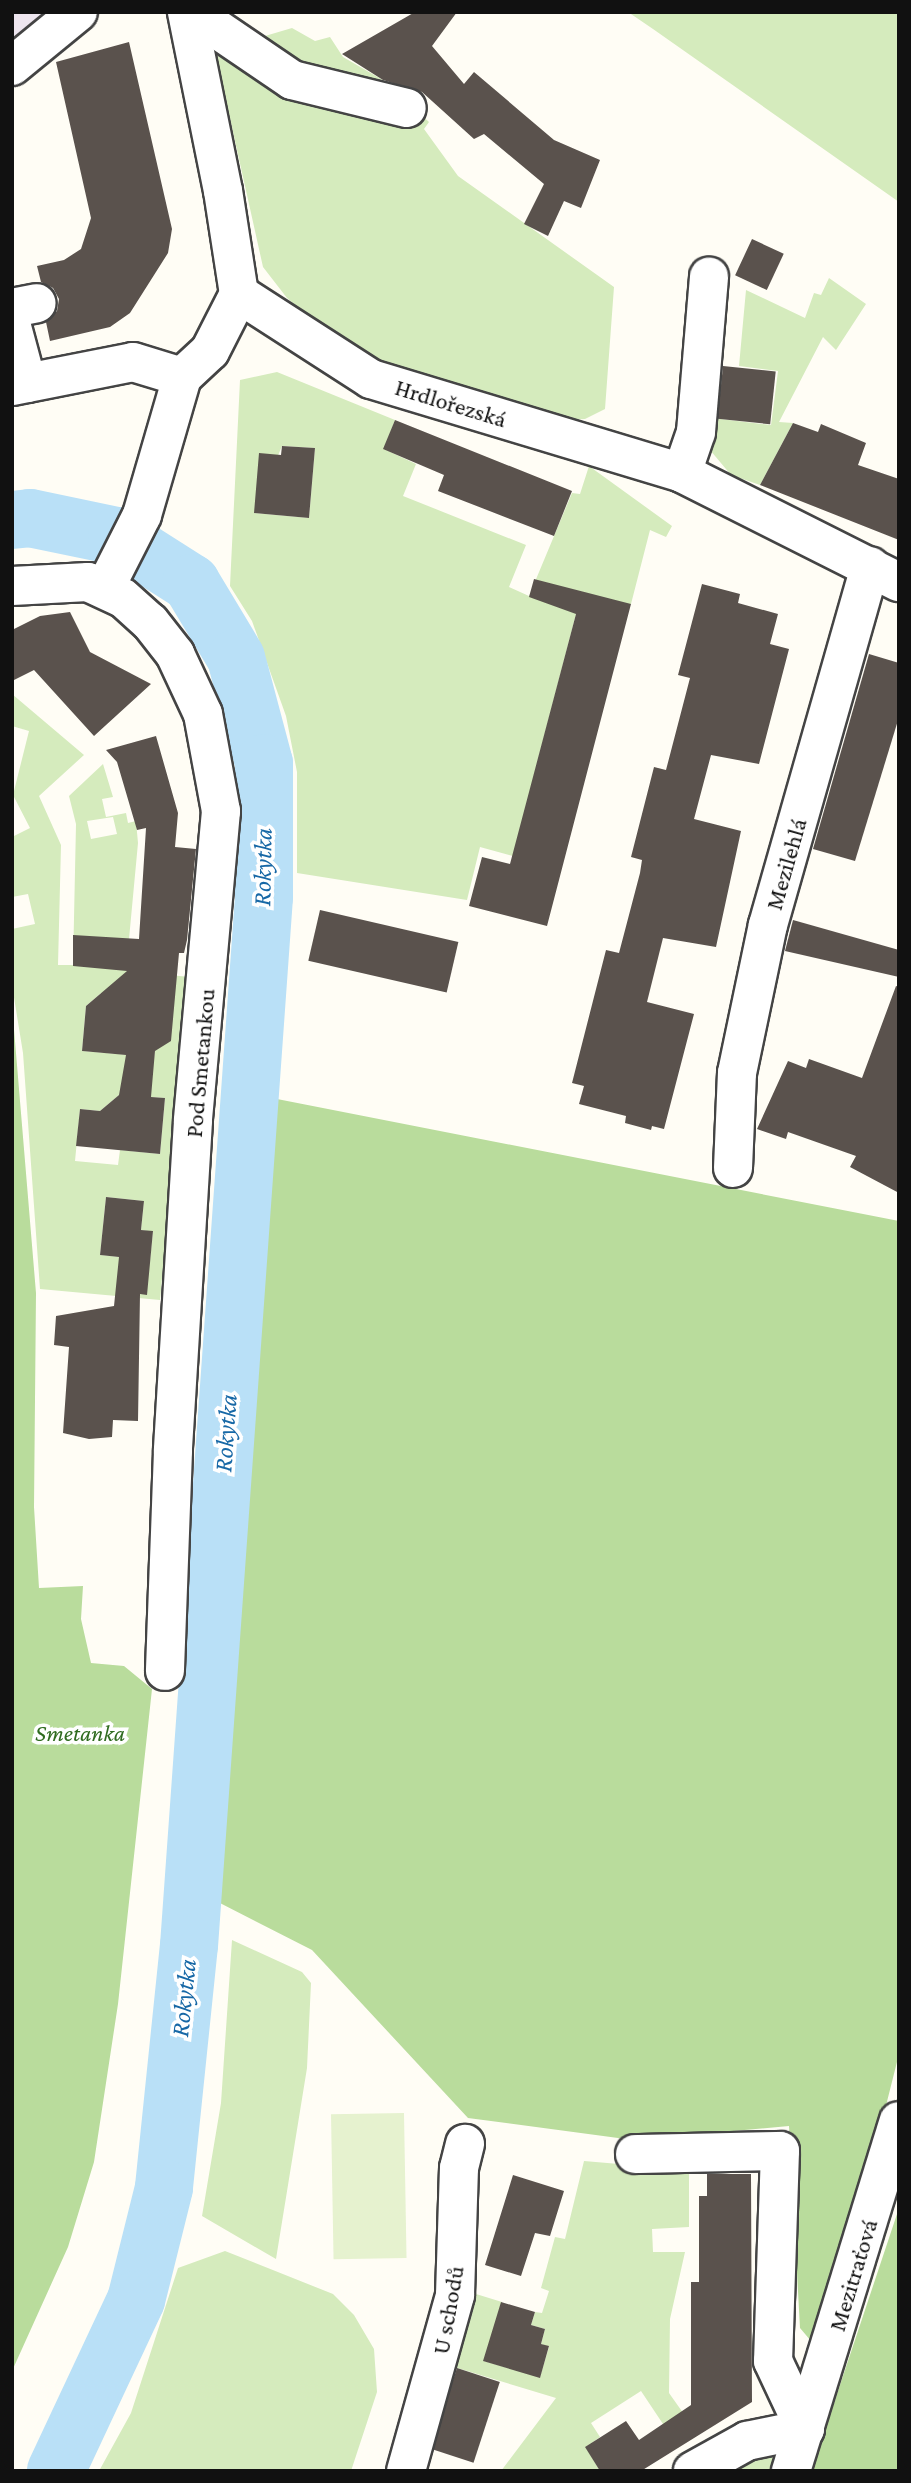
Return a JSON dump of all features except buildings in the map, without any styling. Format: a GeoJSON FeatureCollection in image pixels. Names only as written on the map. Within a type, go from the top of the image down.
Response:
{"type":"FeatureCollection","features":[{"type":"Feature","properties":{"kind":"street"},"geometry":{"type":"LineString","coordinates":[[12,66],[78,12]]}},
{"type":"Feature","properties":{"kind":"street"},"geometry":{"type":"LineString","coordinates":[[190,12],[292,80],[407,108]]}},
{"type":"Feature","properties":{"kind":"street"},"geometry":{"type":"LineString","coordinates":[[110,580],[142,515],[182,377],[210,351],[239,294],[190,12]]}},
{"type":"Feature","properties":{"kind":"street"},"geometry":{"type":"LineString","coordinates":[[682,473],[696,432],[709,277]]}},
{"type":"Feature","properties":{"kind":"street","name":"Hrdlořezská"},"geometry":{"type":"LineString","coordinates":[[239,294],[372,379],[682,473],[884,574]]}},
{"type":"Feature","properties":{"kind":"street"},"geometry":{"type":"LineString","coordinates":[[21,313],[20,385],[133,362],[182,377]]}},
{"type":"Feature","properties":{"kind":"street","name":"Mezilehlá"},"geometry":{"type":"LineString","coordinates":[[733,1168],[737,1073],[768,925],[884,574]]}},
{"type":"Feature","properties":{"kind":"street","name":"Pod Smetankou"},"geometry":{"type":"LineString","coordinates":[[12,586],[110,580],[150,622],[190,682],[210,743],[221,811],[193,1121],[165,1671]]}},
{"type":"Feature","properties":{"kind":"street","name":"Mezitraťová"},"geometry":{"type":"LineString","coordinates":[[791,2471],[899,2121]]}},
{"type":"Feature","properties":{"kind":"street","name":"U schodů"},"geometry":{"type":"LineString","coordinates":[[406,2471],[455,2295],[459,2168],[465,2144]]}},
{"type":"Feature","properties":{"kind":"street"},"geometry":{"type":"LineString","coordinates":[[635,2154],[780,2151],[773,2361],[805,2429],[747,2441],[693,2471]]}},
{"type":"Feature","properties":{"kind":"shaded area"},"geometry":{"type":"Polygon","coordinates":[[[12,12],[61,12],[12,52],[12,12]]]}},
{"type":"Feature","properties":{"kind":"green space"},"geometry":{"type":"Polygon","coordinates":[[[628,12],[899,12],[899,202],[653,29],[628,12]]]}},
{"type":"Feature","properties":{"kind":"green space"},"geometry":{"type":"Polygon","coordinates":[[[292,28],[315,41],[330,37],[343,57],[388,83],[429,122],[424,129],[458,176],[614,287],[605,409],[585,419],[542,421],[402,372],[331,336],[287,298],[263,267],[215,51],[292,28]]]}},
{"type":"Feature","properties":{"kind":"green space"},"geometry":{"type":"Polygon","coordinates":[[[829,278],[866,304],[836,350],[823,337],[779,422],[793,423],[760,485],[731,475],[710,450],[712,418],[771,425],[778,371],[739,366],[746,290],[805,318],[814,293],[821,295],[829,278]]]}},
{"type":"Feature","properties":{"kind":"green space"},"geometry":{"type":"Polygon","coordinates":[[[277,372],[395,420],[384,449],[416,464],[403,496],[526,545],[509,587],[529,596],[572,493],[580,494],[589,466],[672,526],[666,537],[650,530],[631,604],[576,614],[513,856],[480,847],[467,900],[297,873],[297,772],[286,716],[252,621],[230,586],[240,380],[277,372]],[[282,446],[254,513],[309,518],[315,448],[282,446]]]}},
{"type":"Feature","properties":{"kind":"green space"},"geometry":{"type":"Polygon","coordinates":[[[12,694],[84,755],[39,796],[61,845],[58,965],[73,965],[76,824],[69,796],[103,764],[113,797],[102,799],[106,817],[126,813],[128,823],[136,821],[138,843],[126,971],[190,977],[160,1300],[40,1289],[23,1053],[12,985],[12,929],[35,924],[28,894],[12,897],[12,837],[30,828],[13,795],[29,731],[12,726],[12,694]],[[113,817],[87,821],[91,839],[117,834],[113,817]],[[101,993],[86,1006],[82,1051],[154,1057],[156,1040],[174,1000],[101,993]],[[119,1095],[100,1111],[80,1109],[75,1161],[118,1165],[120,1150],[160,1154],[165,1098],[119,1095]],[[106,1197],[100,1255],[150,1260],[153,1232],[141,1230],[144,1201],[106,1197]]]}},
{"type":"Feature","properties":{"kind":"green space","name":"Smetanka"},"geometry":{"type":"Polygon","coordinates":[[[12,1005],[36,1293],[34,1507],[39,1588],[83,1586],[81,1619],[91,1663],[124,1666],[152,1689],[118,2004],[94,2162],[68,2247],[12,2371],[12,1005]]]}},
{"type":"Feature","properties":{"kind":"green space"},"geometry":{"type":"Polygon","coordinates":[[[277,1099],[899,1221],[899,2054],[872,2161],[811,2341],[800,2328],[789,2126],[633,2140],[468,2118],[312,1950],[216,1901],[277,1099]]]}},
{"type":"Feature","properties":{"kind":"green space"},"geometry":{"type":"Polygon","coordinates":[[[232,1940],[302,1972],[311,1983],[307,2068],[276,2259],[202,2216],[221,2103],[232,1940]]]}},
{"type":"Feature","properties":{"kind":"green space"},"geometry":{"type":"Polygon","coordinates":[[[404,2113],[407,2258],[334,2259],[331,2114],[404,2113]]]}},
{"type":"Feature","properties":{"kind":"green space"},"geometry":{"type":"Polygon","coordinates":[[[584,2161],[689,2170],[689,2227],[652,2229],[653,2252],[685,2252],[670,2319],[669,2393],[698,2434],[663,2424],[641,2391],[591,2423],[600,2437],[586,2447],[600,2471],[501,2471],[556,2398],[454,2367],[476,2294],[502,2302],[484,2361],[540,2377],[549,2347],[541,2344],[545,2329],[531,2325],[535,2312],[542,2313],[549,2291],[541,2288],[555,2237],[565,2239],[584,2161]]]}},
{"type":"Feature","properties":{"kind":"green space"},"geometry":{"type":"Polygon","coordinates":[[[899,2208],[899,2471],[812,2471],[838,2391],[899,2208]]]}},
{"type":"Feature","properties":{"kind":"green space"},"geometry":{"type":"Polygon","coordinates":[[[225,2251],[333,2294],[354,2315],[374,2349],[377,2392],[351,2471],[99,2471],[131,2413],[178,2268],[225,2251]]]}},
{"type":"Feature","properties":{"kind":"green space"},"geometry":{"type":"Polygon","coordinates":[[[805,2429],[791,2471],[693,2471],[805,2429]]]}},
{"type":"Feature","properties":{"kind":"waterway","name":"Rokytka"},"geometry":{"type":"LineString","coordinates":[[12,520],[30,518],[117,536],[191,583],[236,658],[264,763],[264,897],[189,1945],[164,2188],[136,2300],[56,2471]]}}]}
